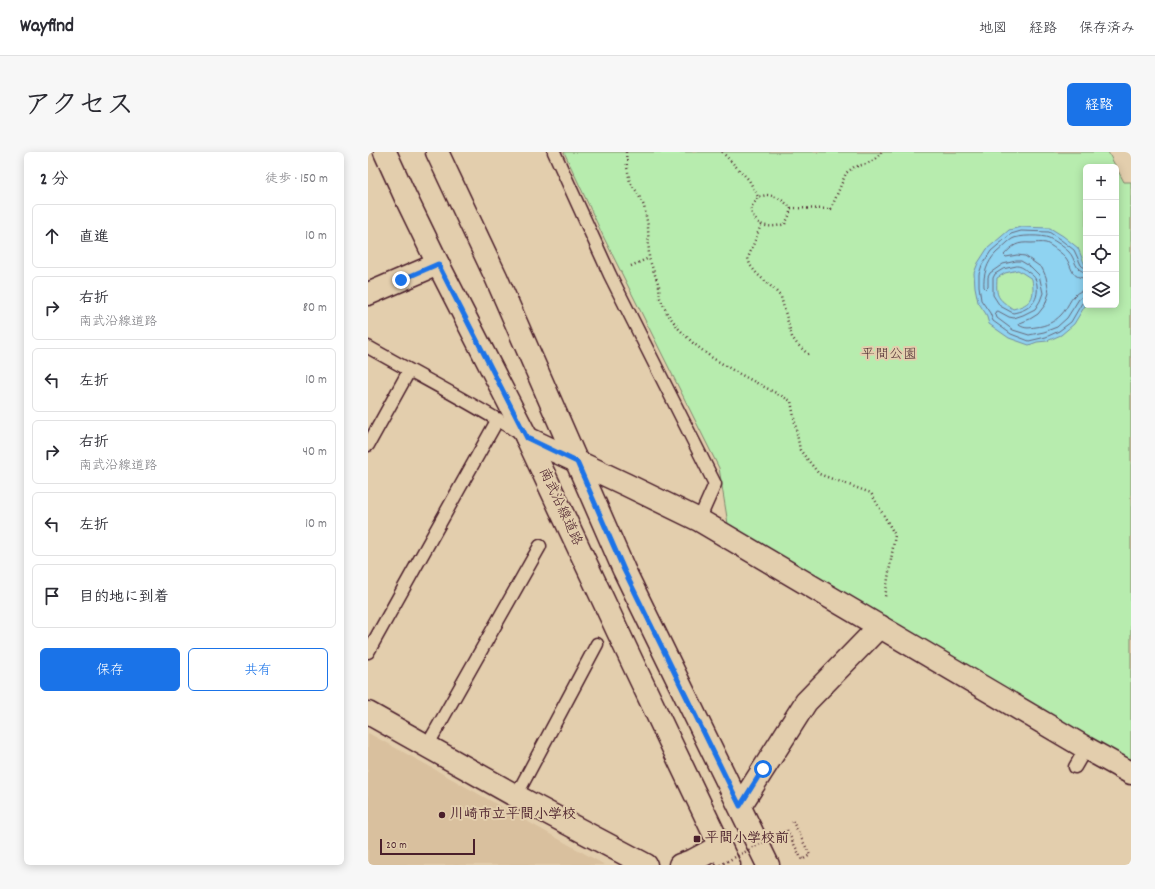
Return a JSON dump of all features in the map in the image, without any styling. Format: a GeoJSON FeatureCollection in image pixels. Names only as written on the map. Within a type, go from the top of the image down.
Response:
{"type":"FeatureCollection","features":[{"type":"Feature","properties":{"kind":"street","name":"南武沿線道路"},"geometry":{"type":"LineString","coordinates":[[385,152],[438,264],[527,438],[723,859]]}},
{"type":"Feature","properties":{"kind":"street"},"geometry":{"type":"LineString","coordinates":[[437,152],[496,277],[624,570],[768,865]]}},
{"type":"Feature","properties":{"kind":"street"},"geometry":{"type":"LineString","coordinates":[[368,294],[438,264]]}},
{"type":"Feature","properties":{"kind":"street"},"geometry":{"type":"LineString","coordinates":[[527,438],[699,520],[1131,773]]}},
{"type":"Feature","properties":{"kind":"street"},"geometry":{"type":"LineString","coordinates":[[740,806],[806,702],[880,626]]}},
{"type":"Feature","properties":{"kind":"street"},"geometry":{"type":"LineString","coordinates":[[368,712],[516,796],[646,865]]}},
{"type":"Feature","properties":{"kind":"street"},"geometry":{"type":"LineString","coordinates":[[680,865],[694,860],[723,859]]}},
{"type":"Feature","properties":{"kind":"lane"},"geometry":{"type":"LineString","coordinates":[[554,152],[610,275],[715,484],[699,520]]}},
{"type":"Feature","properties":{"kind":"lane"},"geometry":{"type":"LineString","coordinates":[[368,347],[498,420],[527,438]]}},
{"type":"Feature","properties":{"kind":"lane"},"geometry":{"type":"LineString","coordinates":[[368,445],[409,371]]}},
{"type":"Feature","properties":{"kind":"lane"},"geometry":{"type":"LineString","coordinates":[[368,652],[498,420]]}},
{"type":"Feature","properties":{"kind":"lane"},"geometry":{"type":"LineString","coordinates":[[427,746],[540,546]]}},
{"type":"Feature","properties":{"kind":"lane"},"geometry":{"type":"LineString","coordinates":[[516,796],[597,644]]}},
{"type":"Feature","properties":{"kind":"lane"},"geometry":{"type":"LineString","coordinates":[[1075,767],[1086,748]]}},
{"type":"Feature","properties":{"kind":"path"},"geometry":{"type":"LineString","coordinates":[[626,152],[630,182],[644,206],[648,226],[649,258],[659,286],[660,298],[679,329],[693,343],[711,357],[791,401],[800,450],[819,474],[871,493],[895,536],[880,626]]}},
{"type":"Feature","properties":{"kind":"path"},"geometry":{"type":"LineString","coordinates":[[722,152],[748,180],[758,197]]}},
{"type":"Feature","properties":{"kind":"path"},"geometry":{"type":"LineString","coordinates":[[790,208],[831,209],[846,173],[854,167],[874,160],[882,152]]}},
{"type":"Feature","properties":{"kind":"path"},"geometry":{"type":"LineString","coordinates":[[768,195],[774,196],[785,202],[790,208],[789,216],[785,224],[779,226],[761,225],[756,221],[752,214],[751,207],[758,197],[768,195]]}},
{"type":"Feature","properties":{"kind":"path"},"geometry":{"type":"LineString","coordinates":[[761,225],[748,258],[750,265],[757,274],[781,297],[792,336],[797,344],[809,355]]}},
{"type":"Feature","properties":{"kind":"path"},"geometry":{"type":"LineString","coordinates":[[723,859],[787,830],[802,860],[810,855],[792,820]]}},
{"type":"Feature","properties":{"kind":"shaded area","name":"川崎市立平間小学校"},"geometry":{"type":"Polygon","coordinates":[[[368,733],[427,765],[605,865],[368,865],[368,733]]]}},
{"type":"Feature","properties":{"kind":"green space","name":"平間公園"},"geometry":{"type":"Polygon","coordinates":[[[564,152],[1108,152],[1114,164],[1083,164],[1083,308],[1119,308],[1119,173],[1124,182],[1131,182],[1131,768],[729,530],[719,468],[604,238],[564,152]]]}},
{"type":"Feature","properties":{"kind":"water"},"geometry":{"type":"Polygon","coordinates":[[[1021,227],[1050,228],[1078,248],[1083,260],[1084,308],[1074,324],[1061,335],[1047,341],[1029,345],[1009,338],[989,324],[986,314],[978,302],[974,273],[978,263],[987,249],[1009,230],[1021,227]],[[1018,270],[1005,273],[997,278],[997,293],[1004,302],[1013,309],[1028,302],[1031,299],[1033,291],[1032,279],[1018,270]]]}},
{"type":"Feature","properties":{"kind":"place","name":"川崎市立平間小学校"},"geometry":{"type":"Point","coordinates":[442,815]}},
{"type":"Feature","properties":{"kind":"place","name":"平間小学校前"},"geometry":{"type":"Point","coordinates":[697,839]}},
{"type":"Feature","properties":{"kind":"route"},"geometry":{"type":"LineString","coordinates":[[401,280],[438,264],[527,438],[577,462],[624,570],[740,806],[763,769]]}}]}
